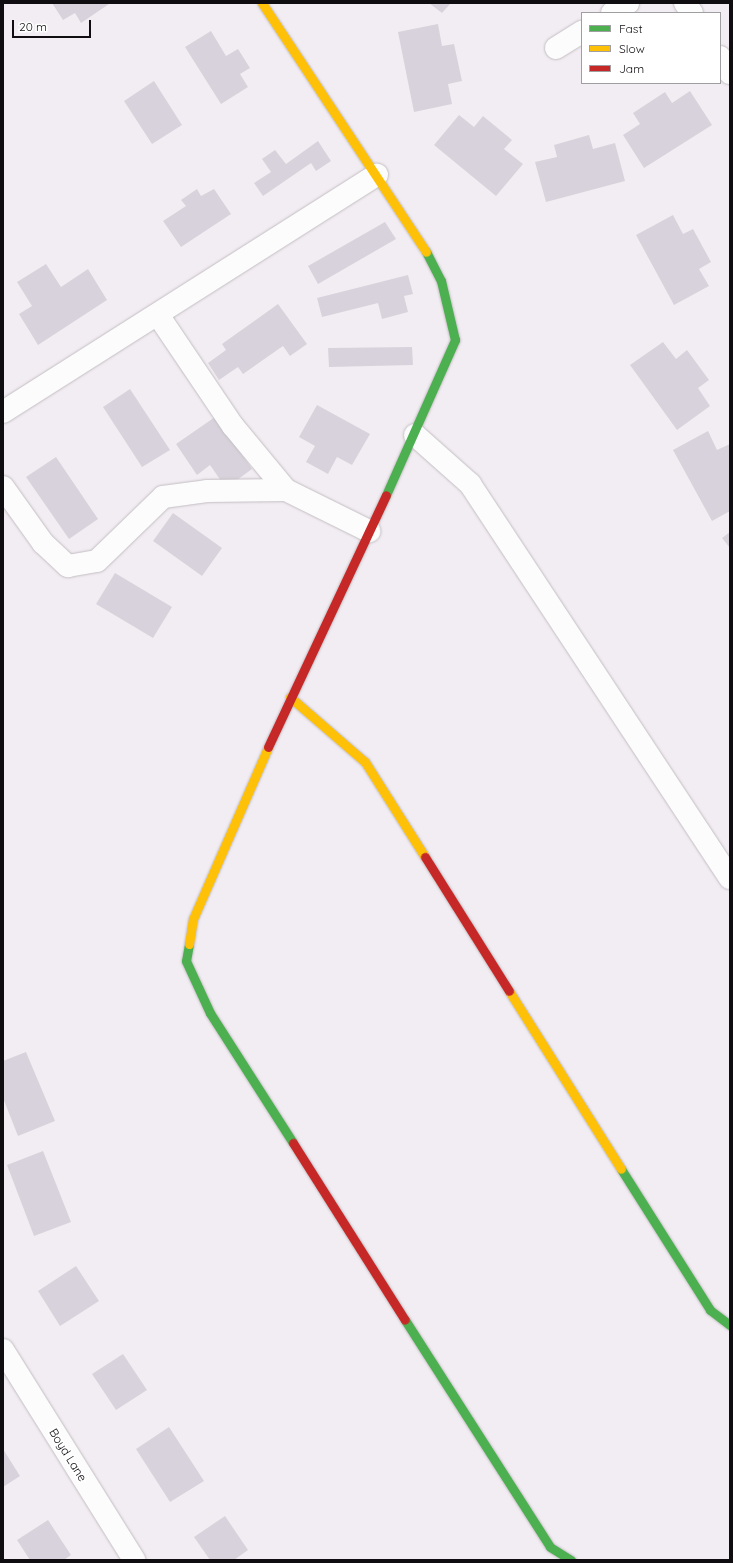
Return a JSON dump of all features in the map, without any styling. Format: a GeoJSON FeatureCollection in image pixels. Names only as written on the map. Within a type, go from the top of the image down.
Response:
{"type":"FeatureCollection","features":[{"type":"Feature","properties":{"kind":"street"},"geometry":{"type":"LineString","coordinates":[[262,3],[415,232],[441,281],[455,340],[415,435],[290,697],[193,919],[186,961],[210,1013],[550,1547],[571,1560]]}},
{"type":"Feature","properties":{"kind":"street"},"geometry":{"type":"LineString","coordinates":[[614,12],[628,3]]}},
{"type":"Feature","properties":{"kind":"street"},"geometry":{"type":"LineString","coordinates":[[685,3],[691,12]]}},
{"type":"Feature","properties":{"kind":"street"},"geometry":{"type":"LineString","coordinates":[[556,48],[581,33]]}},
{"type":"Feature","properties":{"kind":"street"},"geometry":{"type":"LineString","coordinates":[[721,59],[730,73]]}},
{"type":"Feature","properties":{"kind":"street"},"geometry":{"type":"LineString","coordinates":[[3,412],[377,175]]}},
{"type":"Feature","properties":{"kind":"street"},"geometry":{"type":"LineString","coordinates":[[158,315],[233,426],[286,490],[369,531]]}},
{"type":"Feature","properties":{"kind":"street"},"geometry":{"type":"LineString","coordinates":[[415,435],[470,484],[730,878]]}},
{"type":"Feature","properties":{"kind":"street"},"geometry":{"type":"LineString","coordinates":[[3,487],[42,542],[68,566],[97,561],[163,497],[207,491],[286,490]]}},
{"type":"Feature","properties":{"kind":"street"},"geometry":{"type":"LineString","coordinates":[[290,697],[365,762],[710,1310],[730,1324]]}},
{"type":"Feature","properties":{"kind":"street","name":"Boyd Lane"},"geometry":{"type":"LineString","coordinates":[[3,1350],[134,1560]]}},
{"type":"Feature","properties":{"kind":"building"},"geometry":{"type":"Polygon","coordinates":[[[52,3],[109,4],[81,23],[75,13],[63,20],[52,3]]]}},
{"type":"Feature","properties":{"kind":"building"},"geometry":{"type":"Polygon","coordinates":[[[429,3],[451,3],[442,13],[429,3]]]}},
{"type":"Feature","properties":{"kind":"building"},"geometry":{"type":"Polygon","coordinates":[[[438,24],[442,46],[454,44],[462,81],[448,84],[452,104],[414,112],[398,32],[438,24]]]}},
{"type":"Feature","properties":{"kind":"building"},"geometry":{"type":"Polygon","coordinates":[[[211,31],[226,56],[238,49],[250,68],[240,74],[248,87],[221,104],[185,47],[211,31]]]}},
{"type":"Feature","properties":{"kind":"building"},"geometry":{"type":"Polygon","coordinates":[[[154,81],[182,125],[152,144],[124,101],[154,81]]]}},
{"type":"Feature","properties":{"kind":"building"},"geometry":{"type":"Polygon","coordinates":[[[690,91],[712,125],[644,168],[623,135],[640,124],[633,113],[665,92],[672,103],[690,91]]]}},
{"type":"Feature","properties":{"kind":"building"},"geometry":{"type":"Polygon","coordinates":[[[459,115],[474,127],[483,116],[512,140],[504,149],[523,164],[496,196],[434,145],[459,115]]]}},
{"type":"Feature","properties":{"kind":"building"},"geometry":{"type":"Polygon","coordinates":[[[589,135],[593,149],[615,143],[625,181],[546,202],[535,162],[557,157],[554,145],[589,135]]]}},
{"type":"Feature","properties":{"kind":"building"},"geometry":{"type":"Polygon","coordinates":[[[318,141],[331,161],[316,171],[311,163],[263,196],[254,183],[271,172],[262,159],[275,150],[286,164],[318,141]]]}},
{"type":"Feature","properties":{"kind":"building"},"geometry":{"type":"Polygon","coordinates":[[[197,189],[201,196],[214,189],[231,214],[181,247],[163,221],[186,206],[181,200],[197,189]]]}},
{"type":"Feature","properties":{"kind":"building"},"geometry":{"type":"Polygon","coordinates":[[[673,215],[683,234],[693,229],[711,262],[699,269],[709,286],[674,305],[636,235],[673,215]]]}},
{"type":"Feature","properties":{"kind":"building"},"geometry":{"type":"Polygon","coordinates":[[[385,222],[396,239],[318,284],[308,266],[385,222]]]}},
{"type":"Feature","properties":{"kind":"building"},"geometry":{"type":"Polygon","coordinates":[[[46,264],[61,287],[88,269],[107,300],[38,345],[19,314],[32,306],[17,282],[46,264]]]}},
{"type":"Feature","properties":{"kind":"building"},"geometry":{"type":"Polygon","coordinates":[[[408,275],[413,294],[404,296],[408,312],[382,319],[378,303],[322,317],[317,298],[408,275]]]}},
{"type":"Feature","properties":{"kind":"building"},"geometry":{"type":"Polygon","coordinates":[[[278,304],[307,344],[290,356],[283,346],[243,374],[238,367],[219,380],[208,363],[226,350],[222,344],[278,304]]]}},
{"type":"Feature","properties":{"kind":"building"},"geometry":{"type":"Polygon","coordinates":[[[663,342],[676,359],[687,350],[709,380],[698,388],[710,406],[677,430],[630,365],[663,342]]]}},
{"type":"Feature","properties":{"kind":"building"},"geometry":{"type":"Polygon","coordinates":[[[412,347],[413,365],[329,367],[328,348],[412,347]]]}},
{"type":"Feature","properties":{"kind":"building"},"geometry":{"type":"Polygon","coordinates":[[[130,389],[170,450],[142,467],[103,407],[130,389]]]}},
{"type":"Feature","properties":{"kind":"building"},"geometry":{"type":"Polygon","coordinates":[[[317,405],[370,434],[352,465],[337,457],[328,474],[306,462],[315,446],[299,437],[317,405]]]}},
{"type":"Feature","properties":{"kind":"building"},"geometry":{"type":"Polygon","coordinates":[[[215,417],[252,469],[226,488],[210,465],[197,475],[176,444],[215,417]]]}},
{"type":"Feature","properties":{"kind":"building"},"geometry":{"type":"Polygon","coordinates":[[[708,431],[717,450],[730,444],[730,511],[712,521],[673,450],[708,431]]]}},
{"type":"Feature","properties":{"kind":"building"},"geometry":{"type":"Polygon","coordinates":[[[56,457],[98,519],[69,539],[26,477],[56,457]]]}},
{"type":"Feature","properties":{"kind":"building"},"geometry":{"type":"Polygon","coordinates":[[[173,513],[222,548],[202,576],[153,541],[173,513]]]}},
{"type":"Feature","properties":{"kind":"building"},"geometry":{"type":"Polygon","coordinates":[[[730,532],[730,548],[722,538],[730,532]]]}},
{"type":"Feature","properties":{"kind":"building"},"geometry":{"type":"Polygon","coordinates":[[[115,573],[172,607],[153,638],[96,604],[115,573]]]}},
{"type":"Feature","properties":{"kind":"building"},"geometry":{"type":"Polygon","coordinates":[[[26,1052],[55,1121],[18,1136],[3,1098],[3,1061],[26,1052]]]}},
{"type":"Feature","properties":{"kind":"building"},"geometry":{"type":"Polygon","coordinates":[[[43,1151],[71,1222],[34,1236],[7,1165],[43,1151]]]}},
{"type":"Feature","properties":{"kind":"building"},"geometry":{"type":"Polygon","coordinates":[[[76,1266],[99,1301],[60,1326],[38,1291],[76,1266]]]}},
{"type":"Feature","properties":{"kind":"building"},"geometry":{"type":"Polygon","coordinates":[[[123,1354],[147,1390],[116,1410],[92,1374],[123,1354]]]}},
{"type":"Feature","properties":{"kind":"building"},"geometry":{"type":"Polygon","coordinates":[[[169,1427],[204,1481],[170,1502],[136,1449],[169,1427]]]}},
{"type":"Feature","properties":{"kind":"building"},"geometry":{"type":"Polygon","coordinates":[[[3,1449],[20,1476],[3,1487],[3,1449]]]}},
{"type":"Feature","properties":{"kind":"building"},"geometry":{"type":"Polygon","coordinates":[[[225,1516],[248,1550],[234,1560],[210,1560],[194,1537],[225,1516]]]}},
{"type":"Feature","properties":{"kind":"building"},"geometry":{"type":"Polygon","coordinates":[[[48,1520],[71,1555],[64,1560],[30,1560],[17,1540],[48,1520]]]}},
{"type":"Feature","properties":{"kind":"traffic: fast"},"geometry":{"type":"LineString","coordinates":[[386,495],[455,340],[441,281],[426,252]]}},
{"type":"Feature","properties":{"kind":"traffic: fast"},"geometry":{"type":"LineString","coordinates":[[189,944],[186,961],[210,1013],[293,1143]]}},
{"type":"Feature","properties":{"kind":"traffic: fast"},"geometry":{"type":"LineString","coordinates":[[621,1169],[710,1310],[730,1325]]}},
{"type":"Feature","properties":{"kind":"traffic: fast"},"geometry":{"type":"LineString","coordinates":[[405,1320],[550,1547],[571,1560]]}},
{"type":"Feature","properties":{"kind":"traffic: slow"},"geometry":{"type":"LineString","coordinates":[[262,3],[426,252]]}},
{"type":"Feature","properties":{"kind":"traffic: slow"},"geometry":{"type":"LineString","coordinates":[[290,697],[365,762],[425,857]]}},
{"type":"Feature","properties":{"kind":"traffic: slow"},"geometry":{"type":"LineString","coordinates":[[189,944],[193,919],[268,747]]}},
{"type":"Feature","properties":{"kind":"traffic: slow"},"geometry":{"type":"LineString","coordinates":[[509,991],[621,1169]]}},
{"type":"Feature","properties":{"kind":"traffic: jam"},"geometry":{"type":"LineString","coordinates":[[268,747],[386,495]]}},
{"type":"Feature","properties":{"kind":"traffic: jam"},"geometry":{"type":"LineString","coordinates":[[425,857],[509,991]]}},
{"type":"Feature","properties":{"kind":"traffic: jam"},"geometry":{"type":"LineString","coordinates":[[293,1143],[405,1320]]}}]}
